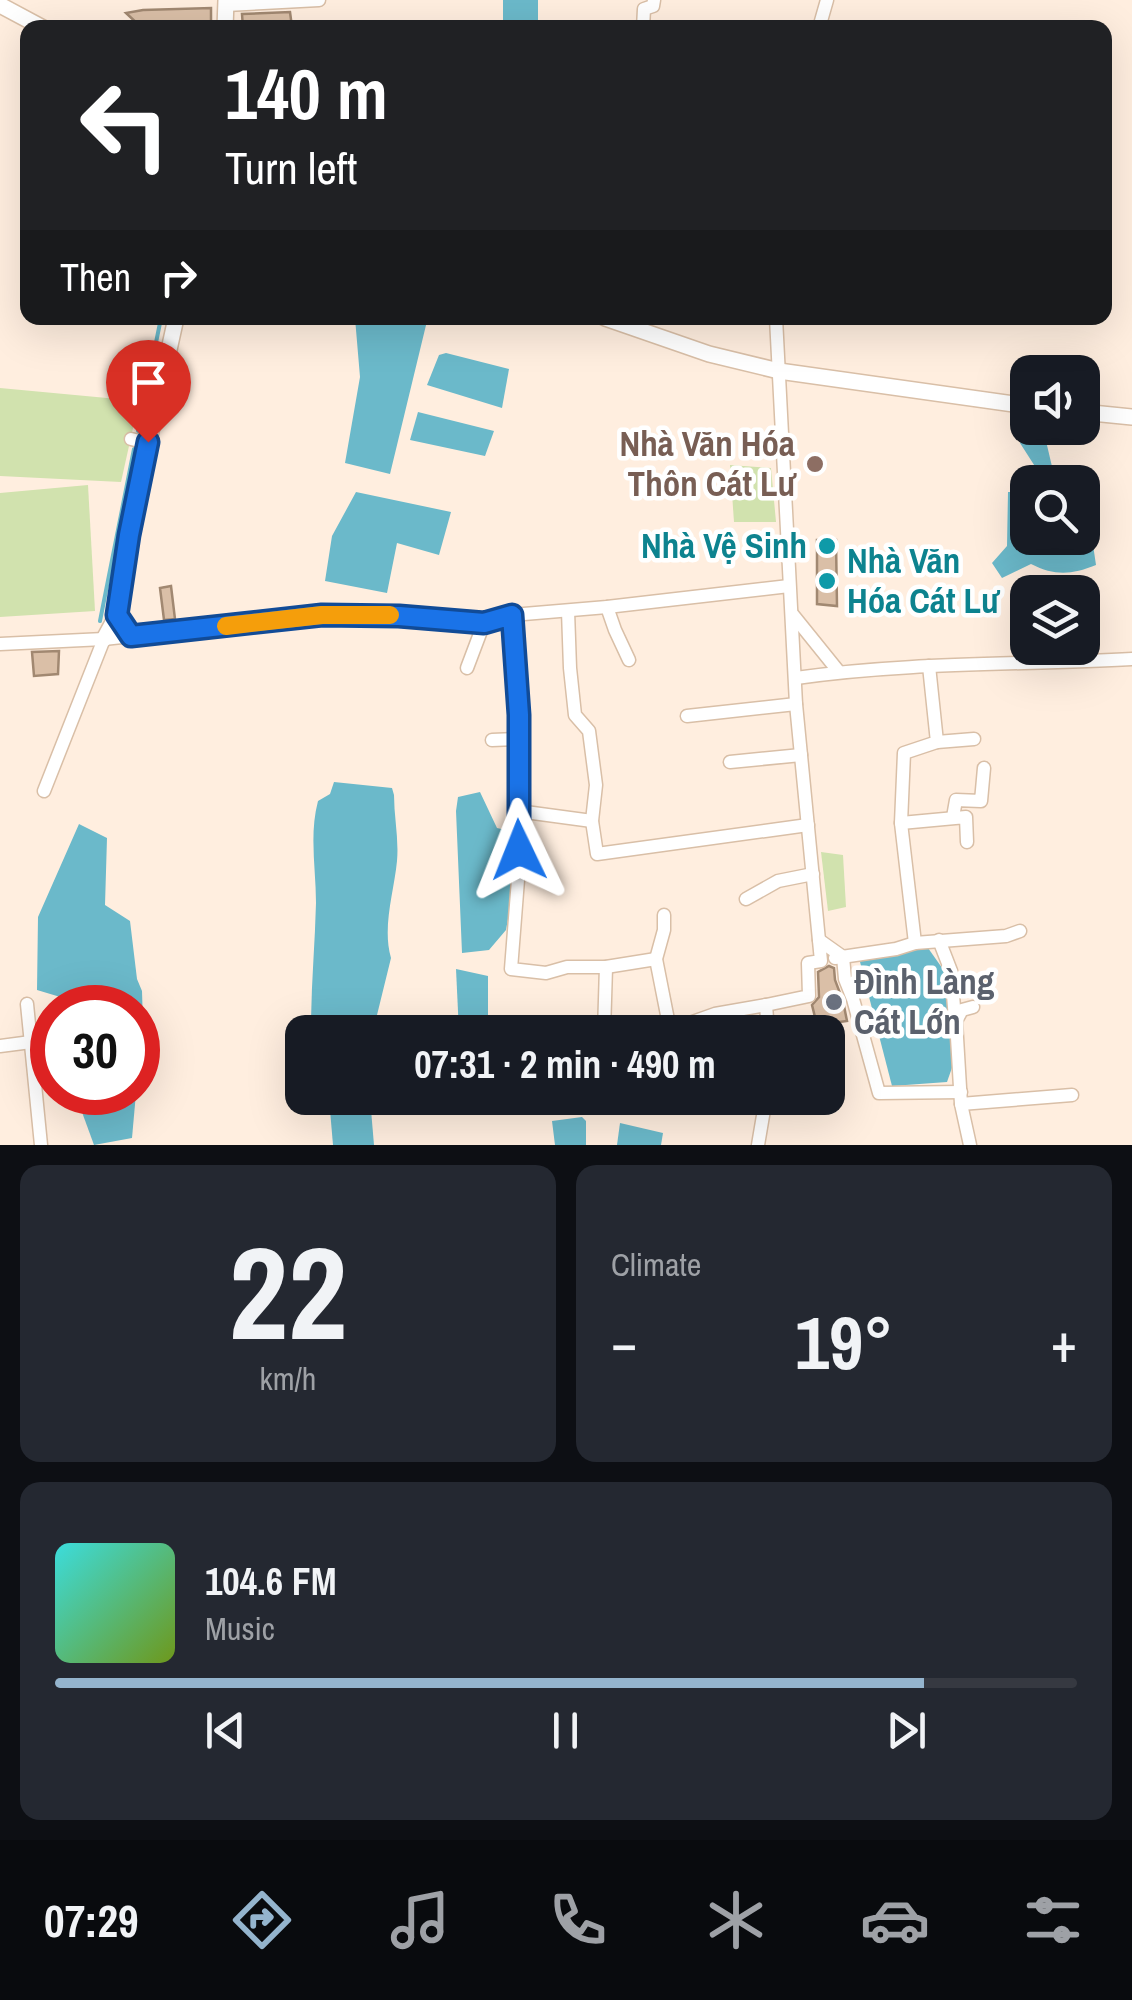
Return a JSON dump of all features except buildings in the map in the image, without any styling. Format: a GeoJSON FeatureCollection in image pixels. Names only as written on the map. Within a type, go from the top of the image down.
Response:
{"type":"FeatureCollection","features":[{"type":"Feature","properties":{"kind":"main road"},"geometry":{"type":"LineString","coordinates":[[5,8],[28,20]]}},
{"type":"Feature","properties":{"kind":"main road"},"geometry":{"type":"LineString","coordinates":[[104,639],[117,615],[129,535],[174,325]]}},
{"type":"Feature","properties":{"kind":"main road"},"geometry":{"type":"LineString","coordinates":[[625,325],[709,354],[779,371],[1010,403]]}},
{"type":"Feature","properties":{"kind":"main road"},"geometry":{"type":"LineString","coordinates":[[1100,414],[1132,417]]}},
{"type":"Feature","properties":{"kind":"street"},"geometry":{"type":"LineString","coordinates":[[226,2],[319,0]]}},
{"type":"Feature","properties":{"kind":"street"},"geometry":{"type":"LineString","coordinates":[[643,20],[644,10],[653,6],[654,0]]}},
{"type":"Feature","properties":{"kind":"street"},"geometry":{"type":"LineString","coordinates":[[776,325],[790,519],[789,586],[796,704],[821,961]]}},
{"type":"Feature","properties":{"kind":"street"},"geometry":{"type":"LineString","coordinates":[[131,439],[148,442]]}},
{"type":"Feature","properties":{"kind":"street"},"geometry":{"type":"LineString","coordinates":[[0,644],[104,639],[322,615],[484,623],[512,615],[789,586]]}},
{"type":"Feature","properties":{"kind":"street"},"geometry":{"type":"LineString","coordinates":[[607,607],[629,660]]}},
{"type":"Feature","properties":{"kind":"street"},"geometry":{"type":"LineString","coordinates":[[568,611],[575,715],[589,732],[596,786],[592,821],[597,854],[808,825]]}},
{"type":"Feature","properties":{"kind":"street"},"geometry":{"type":"LineString","coordinates":[[117,615],[131,636]]}},
{"type":"Feature","properties":{"kind":"street"},"geometry":{"type":"LineString","coordinates":[[512,615],[519,740],[519,867],[511,969],[546,974],[567,967],[606,967],[656,959]]}},
{"type":"Feature","properties":{"kind":"street"},"geometry":{"type":"LineString","coordinates":[[792,615],[838,672]]}},
{"type":"Feature","properties":{"kind":"street"},"geometry":{"type":"LineString","coordinates":[[468,668],[484,623]]}},
{"type":"Feature","properties":{"kind":"street"},"geometry":{"type":"LineString","coordinates":[[44,791],[104,639]]}},
{"type":"Feature","properties":{"kind":"street"},"geometry":{"type":"LineString","coordinates":[[796,678],[929,666],[1132,659]]}},
{"type":"Feature","properties":{"kind":"street"},"geometry":{"type":"LineString","coordinates":[[929,666],[937,742]]}},
{"type":"Feature","properties":{"kind":"street"},"geometry":{"type":"LineString","coordinates":[[687,716],[796,704]]}},
{"type":"Feature","properties":{"kind":"street"},"geometry":{"type":"LineString","coordinates":[[914,943],[901,823],[904,753],[937,742],[974,739]]}},
{"type":"Feature","properties":{"kind":"street"},"geometry":{"type":"LineString","coordinates":[[492,740],[519,740]]}},
{"type":"Feature","properties":{"kind":"street"},"geometry":{"type":"LineString","coordinates":[[730,762],[801,755]]}},
{"type":"Feature","properties":{"kind":"street"},"geometry":{"type":"LineString","coordinates":[[953,817],[956,800],[980,801],[984,768]]}},
{"type":"Feature","properties":{"kind":"street"},"geometry":{"type":"LineString","coordinates":[[518,811],[592,821]]}},
{"type":"Feature","properties":{"kind":"street"},"geometry":{"type":"LineString","coordinates":[[901,823],[966,818],[967,842]]}},
{"type":"Feature","properties":{"kind":"street"},"geometry":{"type":"LineString","coordinates":[[746,899],[778,881],[813,874]]}},
{"type":"Feature","properties":{"kind":"street"},"geometry":{"type":"LineString","coordinates":[[664,916],[656,959],[670,1030],[715,1014],[809,996],[808,963],[914,943],[1006,936],[1020,931]]}},
{"type":"Feature","properties":{"kind":"street"},"geometry":{"type":"LineString","coordinates":[[819,940],[843,957]]}},
{"type":"Feature","properties":{"kind":"street"},"geometry":{"type":"LineString","coordinates":[[939,940],[952,971],[961,1098],[970,1145]]}},
{"type":"Feature","properties":{"kind":"street"},"geometry":{"type":"LineString","coordinates":[[843,957],[844,979],[879,1093],[961,1098],[1072,1095]]}},
{"type":"Feature","properties":{"kind":"street"},"geometry":{"type":"LineString","coordinates":[[605,1015],[606,967]]}},
{"type":"Feature","properties":{"kind":"street"},"geometry":{"type":"LineString","coordinates":[[27,1004],[30,1032]]}},
{"type":"Feature","properties":{"kind":"street"},"geometry":{"type":"LineString","coordinates":[[766,1005],[767,1015]]}},
{"type":"Feature","properties":{"kind":"street"},"geometry":{"type":"LineString","coordinates":[[956,1021],[962,1010],[973,1007]]}},
{"type":"Feature","properties":{"kind":"street"},"geometry":{"type":"LineString","coordinates":[[0,1046],[30,1042]]}},
{"type":"Feature","properties":{"kind":"street"},"geometry":{"type":"LineString","coordinates":[[39,1115],[42,1145]]}},
{"type":"Feature","properties":{"kind":"street"},"geometry":{"type":"LineString","coordinates":[[758,1145],[763,1115]]}},
{"type":"Feature","properties":{"kind":"green space"},"geometry":{"type":"Polygon","coordinates":[[[0,388],[139,401],[121,482],[0,476],[0,388]]]}},
{"type":"Feature","properties":{"kind":"green space"},"geometry":{"type":"Polygon","coordinates":[[[730,465],[771,468],[776,522],[734,522],[730,465]]]}},
{"type":"Feature","properties":{"kind":"green space"},"geometry":{"type":"Polygon","coordinates":[[[88,485],[95,611],[0,617],[0,493],[88,485]]]}},
{"type":"Feature","properties":{"kind":"green space"},"geometry":{"type":"Polygon","coordinates":[[[821,852],[843,855],[846,907],[828,911],[821,852]]]}},
{"type":"Feature","properties":{"kind":"water"},"geometry":{"type":"Polygon","coordinates":[[[503,0],[538,0],[538,20],[503,20],[503,0]]]}},
{"type":"Feature","properties":{"kind":"water"},"geometry":{"type":"Polygon","coordinates":[[[356,325],[426,325],[390,474],[345,463],[360,377],[356,325]]]}},
{"type":"Feature","properties":{"kind":"water"},"geometry":{"type":"Polygon","coordinates":[[[446,353],[509,369],[502,408],[427,385],[439,355],[446,353]]]}},
{"type":"Feature","properties":{"kind":"water"},"geometry":{"type":"Polygon","coordinates":[[[418,412],[494,431],[485,456],[410,440],[418,412]]]}},
{"type":"Feature","properties":{"kind":"water"},"geometry":{"type":"Polygon","coordinates":[[[1021,445],[1047,445],[1052,465],[1034,465],[1021,445]]]}},
{"type":"Feature","properties":{"kind":"water"},"geometry":{"type":"Polygon","coordinates":[[[356,492],[451,512],[439,555],[397,543],[387,593],[325,581],[332,536],[356,492]]]}},
{"type":"Feature","properties":{"kind":"water"},"geometry":{"type":"Polygon","coordinates":[[[1008,492],[1010,555],[1095,555],[1096,565],[1063,573],[1031,564],[1002,578],[992,563],[1007,546],[1008,492]]]}},
{"type":"Feature","properties":{"kind":"water"},"geometry":{"type":"Polygon","coordinates":[[[334,782],[392,788],[394,795],[397,853],[388,922],[391,958],[377,1015],[312,1015],[316,903],[314,826],[318,801],[330,794],[334,782]]]}},
{"type":"Feature","properties":{"kind":"water"},"geometry":{"type":"Polygon","coordinates":[[[480,792],[497,828],[514,832],[513,892],[506,930],[489,950],[462,953],[456,811],[458,797],[480,792]]]}},
{"type":"Feature","properties":{"kind":"water"},"geometry":{"type":"Polygon","coordinates":[[[79,824],[107,838],[105,905],[130,921],[140,985],[37,985],[38,917],[79,824]]]}},
{"type":"Feature","properties":{"kind":"water"},"geometry":{"type":"Polygon","coordinates":[[[928,948],[945,972],[954,1062],[947,1082],[892,1086],[859,958],[928,948]]]}},
{"type":"Feature","properties":{"kind":"water"},"geometry":{"type":"Polygon","coordinates":[[[456,969],[488,976],[488,1015],[458,1015],[456,969]]]}},
{"type":"Feature","properties":{"kind":"water"},"geometry":{"type":"Polygon","coordinates":[[[83,1115],[134,1115],[132,1138],[94,1145],[83,1115]]]}},
{"type":"Feature","properties":{"kind":"water"},"geometry":{"type":"Polygon","coordinates":[[[330,1115],[371,1115],[374,1145],[333,1145],[330,1115]]]}},
{"type":"Feature","properties":{"kind":"water"},"geometry":{"type":"Polygon","coordinates":[[[582,1117],[586,1121],[586,1145],[555,1145],[552,1121],[582,1117]]]}},
{"type":"Feature","properties":{"kind":"water"},"geometry":{"type":"Polygon","coordinates":[[[620,1123],[663,1133],[661,1145],[617,1145],[620,1123]]]}},
{"type":"Feature","properties":{"kind":"waterway"},"geometry":{"type":"LineString","coordinates":[[138,431],[160,325]]}},
{"type":"Feature","properties":{"kind":"waterway"},"geometry":{"type":"LineString","coordinates":[[100,621],[134,449]]}},
{"type":"Feature","properties":{"kind":"slow traffic"},"geometry":{"type":"LineString","coordinates":[[226,626],[322,615],[390,615]]}},
{"type":"Feature","properties":{"kind":"place","name":"Nhà Văn Hóa Thôn Cát Lư"},"geometry":{"type":"Point","coordinates":[815,464]}},
{"type":"Feature","properties":{"kind":"place","name":"Nhà Vệ Sinh"},"geometry":{"type":"Point","coordinates":[827,546]}},
{"type":"Feature","properties":{"kind":"place","name":"Nhà Văn Hóa Cát Lư"},"geometry":{"type":"Point","coordinates":[827,581]}},
{"type":"Feature","properties":{"kind":"place","name":"Đình Làng Cát Lớn"},"geometry":{"type":"Point","coordinates":[834,1002]}},
{"type":"Feature","properties":{"kind":"route"},"geometry":{"type":"LineString","coordinates":[[148,442],[117,615],[131,636],[322,615],[484,623],[512,615],[519,715],[519,850]]}}]}
